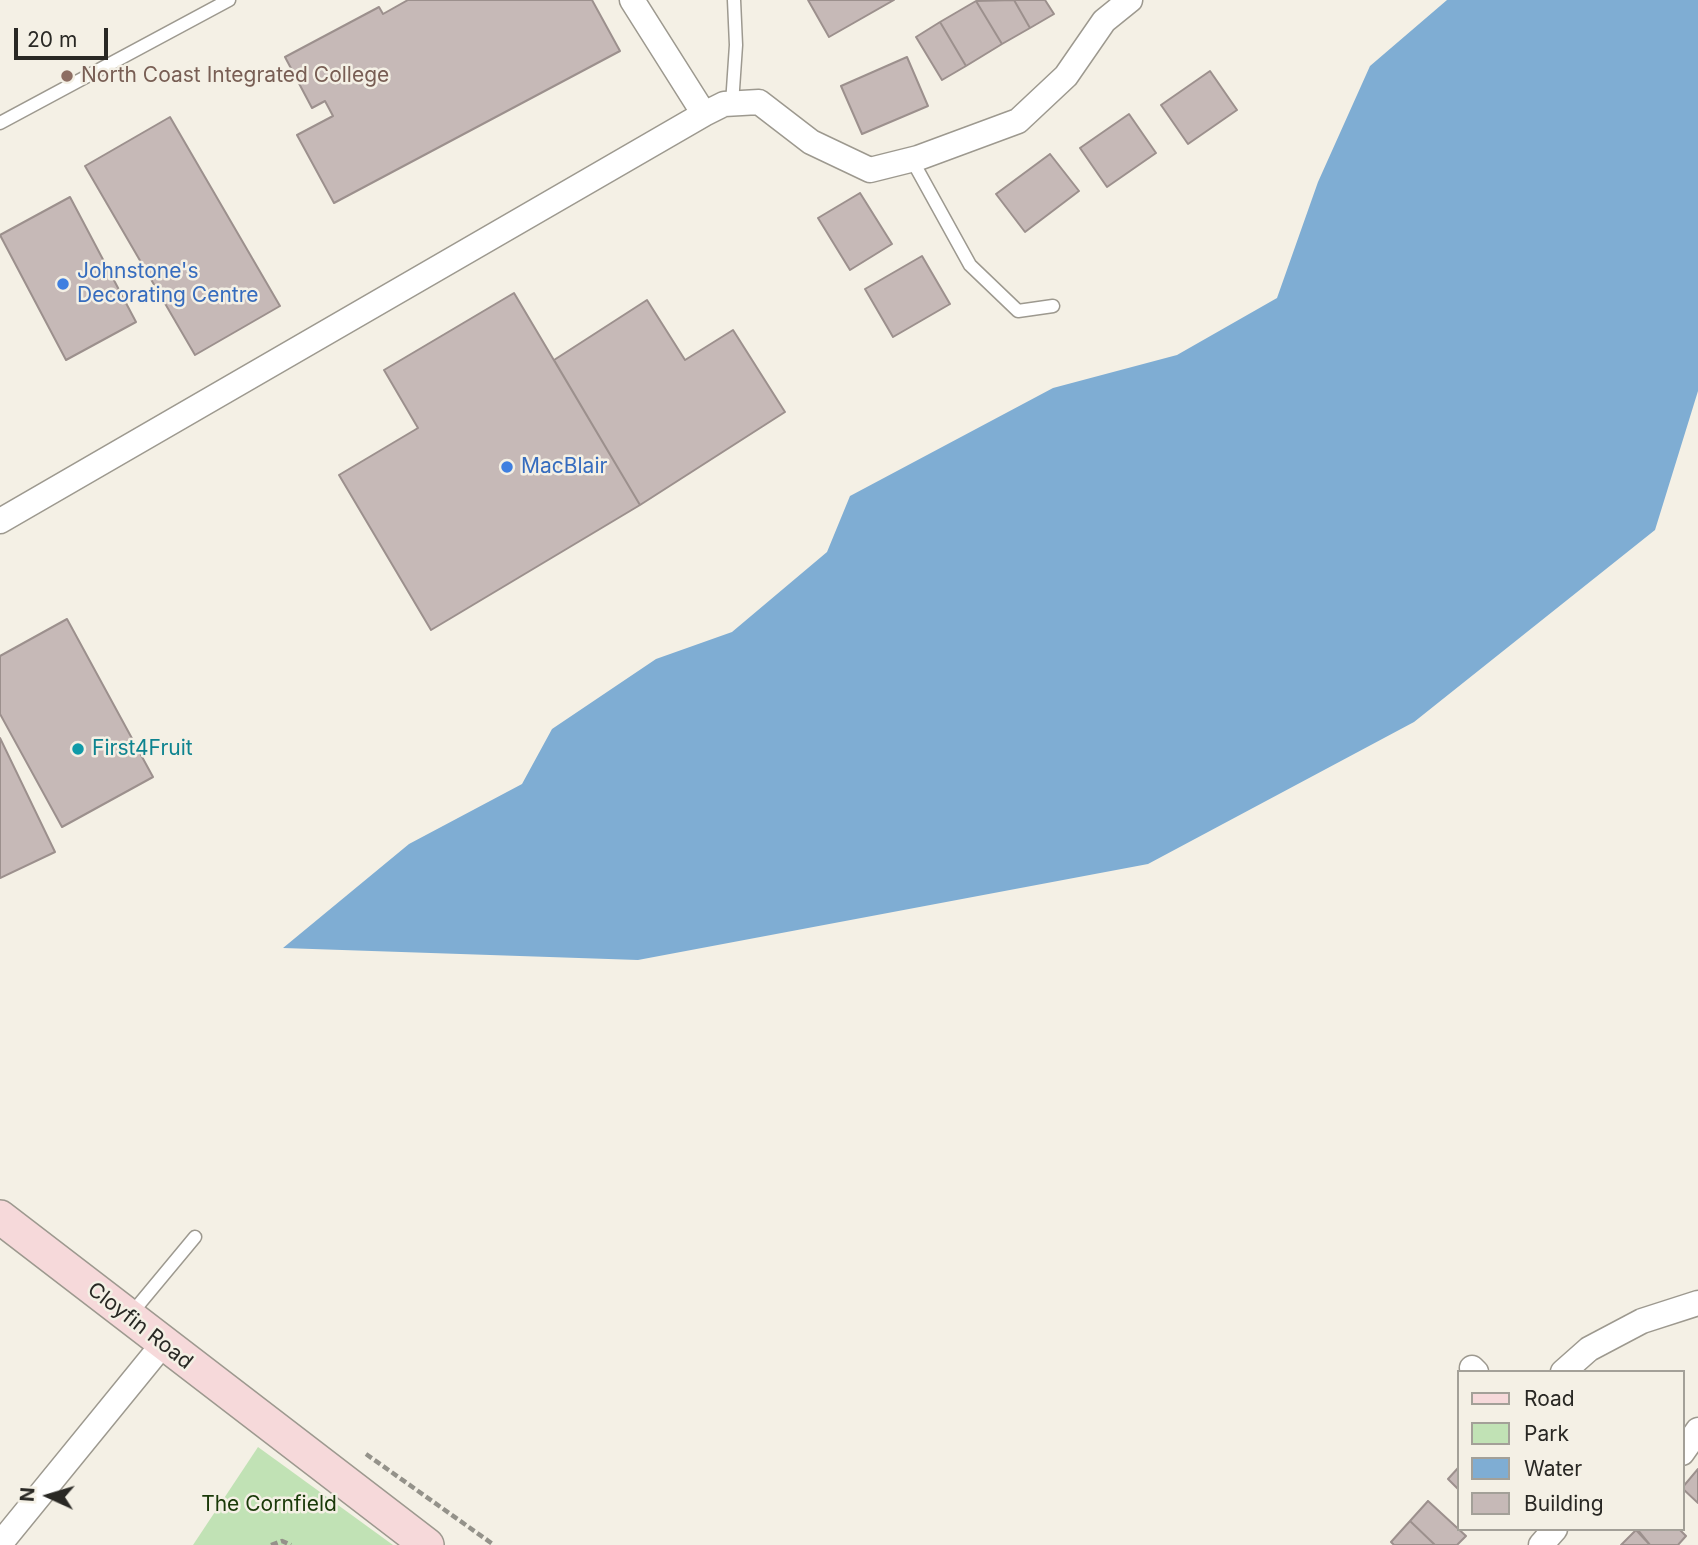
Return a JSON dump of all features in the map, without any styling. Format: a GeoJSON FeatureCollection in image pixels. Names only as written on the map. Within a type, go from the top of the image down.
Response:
{"type":"FeatureCollection","features":[{"type":"Feature","properties":{"kind":"main road","name":"Cloyfin Road"},"geometry":{"type":"LineString","coordinates":[[0,1217],[427,1545]]}},
{"type":"Feature","properties":{"kind":"street"},"geometry":{"type":"LineString","coordinates":[[632,0],[704,114]]}},
{"type":"Feature","properties":{"kind":"street"},"geometry":{"type":"LineString","coordinates":[[0,521],[724,104],[759,102],[811,142],[870,170],[912,160],[1018,121],[1066,76],[1104,21],[1130,0]]}},
{"type":"Feature","properties":{"kind":"street"},"geometry":{"type":"LineString","coordinates":[[1565,1370],[1589,1349],[1642,1321],[1698,1303]]}},
{"type":"Feature","properties":{"kind":"street"},"geometry":{"type":"LineString","coordinates":[[0,1544],[163,1344]]}},
{"type":"Feature","properties":{"kind":"street"},"geometry":{"type":"LineString","coordinates":[[1684,1450],[1698,1430]]}},
{"type":"Feature","properties":{"kind":"street"},"geometry":{"type":"LineString","coordinates":[[1541,1545],[1553,1531]]}},
{"type":"Feature","properties":{"kind":"lane"},"geometry":{"type":"LineString","coordinates":[[0,123],[229,0]]}},
{"type":"Feature","properties":{"kind":"lane"},"geometry":{"type":"LineString","coordinates":[[732,104],[736,45],[734,0]]}},
{"type":"Feature","properties":{"kind":"lane"},"geometry":{"type":"LineString","coordinates":[[912,160],[970,265],[1018,311],[1053,306]]}},
{"type":"Feature","properties":{"kind":"lane"},"geometry":{"type":"LineString","coordinates":[[129,1317],[195,1237]]}},
{"type":"Feature","properties":{"kind":"path"},"geometry":{"type":"LineString","coordinates":[[271,1545],[282,1541],[291,1545]]}},
{"type":"Feature","properties":{"kind":"green space","name":"The Cornfield"},"geometry":{"type":"Polygon","coordinates":[[[258,1447],[393,1545],[193,1545],[258,1447]]]}},
{"type":"Feature","properties":{"kind":"water"},"geometry":{"type":"Polygon","coordinates":[[[1447,0],[1698,0],[1698,391],[1655,530],[1414,722],[1148,864],[638,960],[283,948],[409,844],[522,784],[552,729],[656,659],[732,632],[827,552],[850,496],[1053,388],[1177,355],[1277,298],[1318,182],[1370,66],[1447,0]]]}},
{"type":"Feature","properties":{"kind":"building"},"geometry":{"type":"Polygon","coordinates":[[[408,0],[592,0],[620,51],[334,203],[297,135],[333,116],[325,101],[312,108],[285,57],[379,7],[383,14],[408,0]]]}},
{"type":"Feature","properties":{"kind":"building"},"geometry":{"type":"Polygon","coordinates":[[[808,0],[894,0],[829,37],[808,0]]]}},
{"type":"Feature","properties":{"kind":"building"},"geometry":{"type":"Polygon","coordinates":[[[1014,0],[1045,0],[1054,14],[1030,28],[1014,0]]]}},
{"type":"Feature","properties":{"kind":"building"},"geometry":{"type":"Polygon","coordinates":[[[1014,0],[1030,28],[1002,44],[976,1],[1014,0]]]}},
{"type":"Feature","properties":{"kind":"building"},"geometry":{"type":"Polygon","coordinates":[[[976,1],[1002,44],[966,66],[940,22],[976,1]]]}},
{"type":"Feature","properties":{"kind":"building"},"geometry":{"type":"Polygon","coordinates":[[[940,22],[966,66],[942,80],[916,37],[940,22]]]}},
{"type":"Feature","properties":{"kind":"building"},"geometry":{"type":"Polygon","coordinates":[[[907,57],[928,106],[862,134],[841,86],[907,57]]]}},
{"type":"Feature","properties":{"kind":"building"},"geometry":{"type":"Polygon","coordinates":[[[1210,71],[1237,110],[1188,144],[1161,105],[1210,71]]]}},
{"type":"Feature","properties":{"kind":"building"},"geometry":{"type":"Polygon","coordinates":[[[1129,114],[1156,153],[1107,187],[1080,148],[1129,114]]]}},
{"type":"Feature","properties":{"kind":"building"},"geometry":{"type":"Polygon","coordinates":[[[170,117],[280,306],[195,355],[85,166],[170,117]]]}},
{"type":"Feature","properties":{"kind":"building"},"geometry":{"type":"Polygon","coordinates":[[[1050,154],[1079,191],[1025,232],[996,194],[1050,154]]]}},
{"type":"Feature","properties":{"kind":"building"},"geometry":{"type":"Polygon","coordinates":[[[860,193],[892,244],[850,270],[818,218],[860,193]]]}},
{"type":"Feature","properties":{"kind":"building"},"geometry":{"type":"Polygon","coordinates":[[[70,197],[136,322],[66,360],[0,235],[70,197]]]}},
{"type":"Feature","properties":{"kind":"building"},"geometry":{"type":"Polygon","coordinates":[[[922,256],[950,304],[893,337],[865,289],[922,256]]]}},
{"type":"Feature","properties":{"kind":"building"},"geometry":{"type":"Polygon","coordinates":[[[514,293],[640,505],[431,630],[339,475],[418,428],[384,370],[514,293]]]}},
{"type":"Feature","properties":{"kind":"building"},"geometry":{"type":"Polygon","coordinates":[[[647,300],[685,360],[733,330],[785,412],[640,505],[554,360],[647,300]]]}},
{"type":"Feature","properties":{"kind":"building","name":"First4Fruit"},"geometry":{"type":"Polygon","coordinates":[[[67,619],[153,777],[62,827],[0,714],[0,656],[67,619]]]}},
{"type":"Feature","properties":{"kind":"building"},"geometry":{"type":"Polygon","coordinates":[[[0,738],[55,852],[0,878],[0,738]]]}},
{"type":"Feature","properties":{"kind":"building"},"geometry":{"type":"Polygon","coordinates":[[[1698,1469],[1698,1503],[1684,1490],[1684,1486],[1698,1469]]]}},
{"type":"Feature","properties":{"kind":"building"},"geometry":{"type":"Polygon","coordinates":[[[1456,1470],[1456,1487],[1448,1479],[1456,1470]]]}},
{"type":"Feature","properties":{"kind":"building"},"geometry":{"type":"Polygon","coordinates":[[[1428,1501],[1456,1527],[1456,1531],[1466,1536],[1457,1545],[1435,1545],[1410,1521],[1428,1501]]]}},
{"type":"Feature","properties":{"kind":"building"},"geometry":{"type":"Polygon","coordinates":[[[1410,1521],[1435,1545],[1394,1545],[1391,1542],[1410,1521]]]}},
{"type":"Feature","properties":{"kind":"building"},"geometry":{"type":"Polygon","coordinates":[[[1637,1531],[1650,1545],[1621,1545],[1637,1531]]]}},
{"type":"Feature","properties":{"kind":"building"},"geometry":{"type":"Polygon","coordinates":[[[1639,1531],[1681,1531],[1686,1536],[1678,1545],[1650,1545],[1639,1531]]]}},
{"type":"Feature","properties":{"kind":"place","name":"North Coast Integrated College"},"geometry":{"type":"Point","coordinates":[67,76]}},
{"type":"Feature","properties":{"kind":"place","name":"Johnstone's Decorating Centre"},"geometry":{"type":"Point","coordinates":[63,284]}},
{"type":"Feature","properties":{"kind":"place","name":"MacBlair"},"geometry":{"type":"Point","coordinates":[507,467]}},
{"type":"Feature","properties":{"kind":"place","name":"First4Fruit"},"geometry":{"type":"Point","coordinates":[78,749]}}]}
